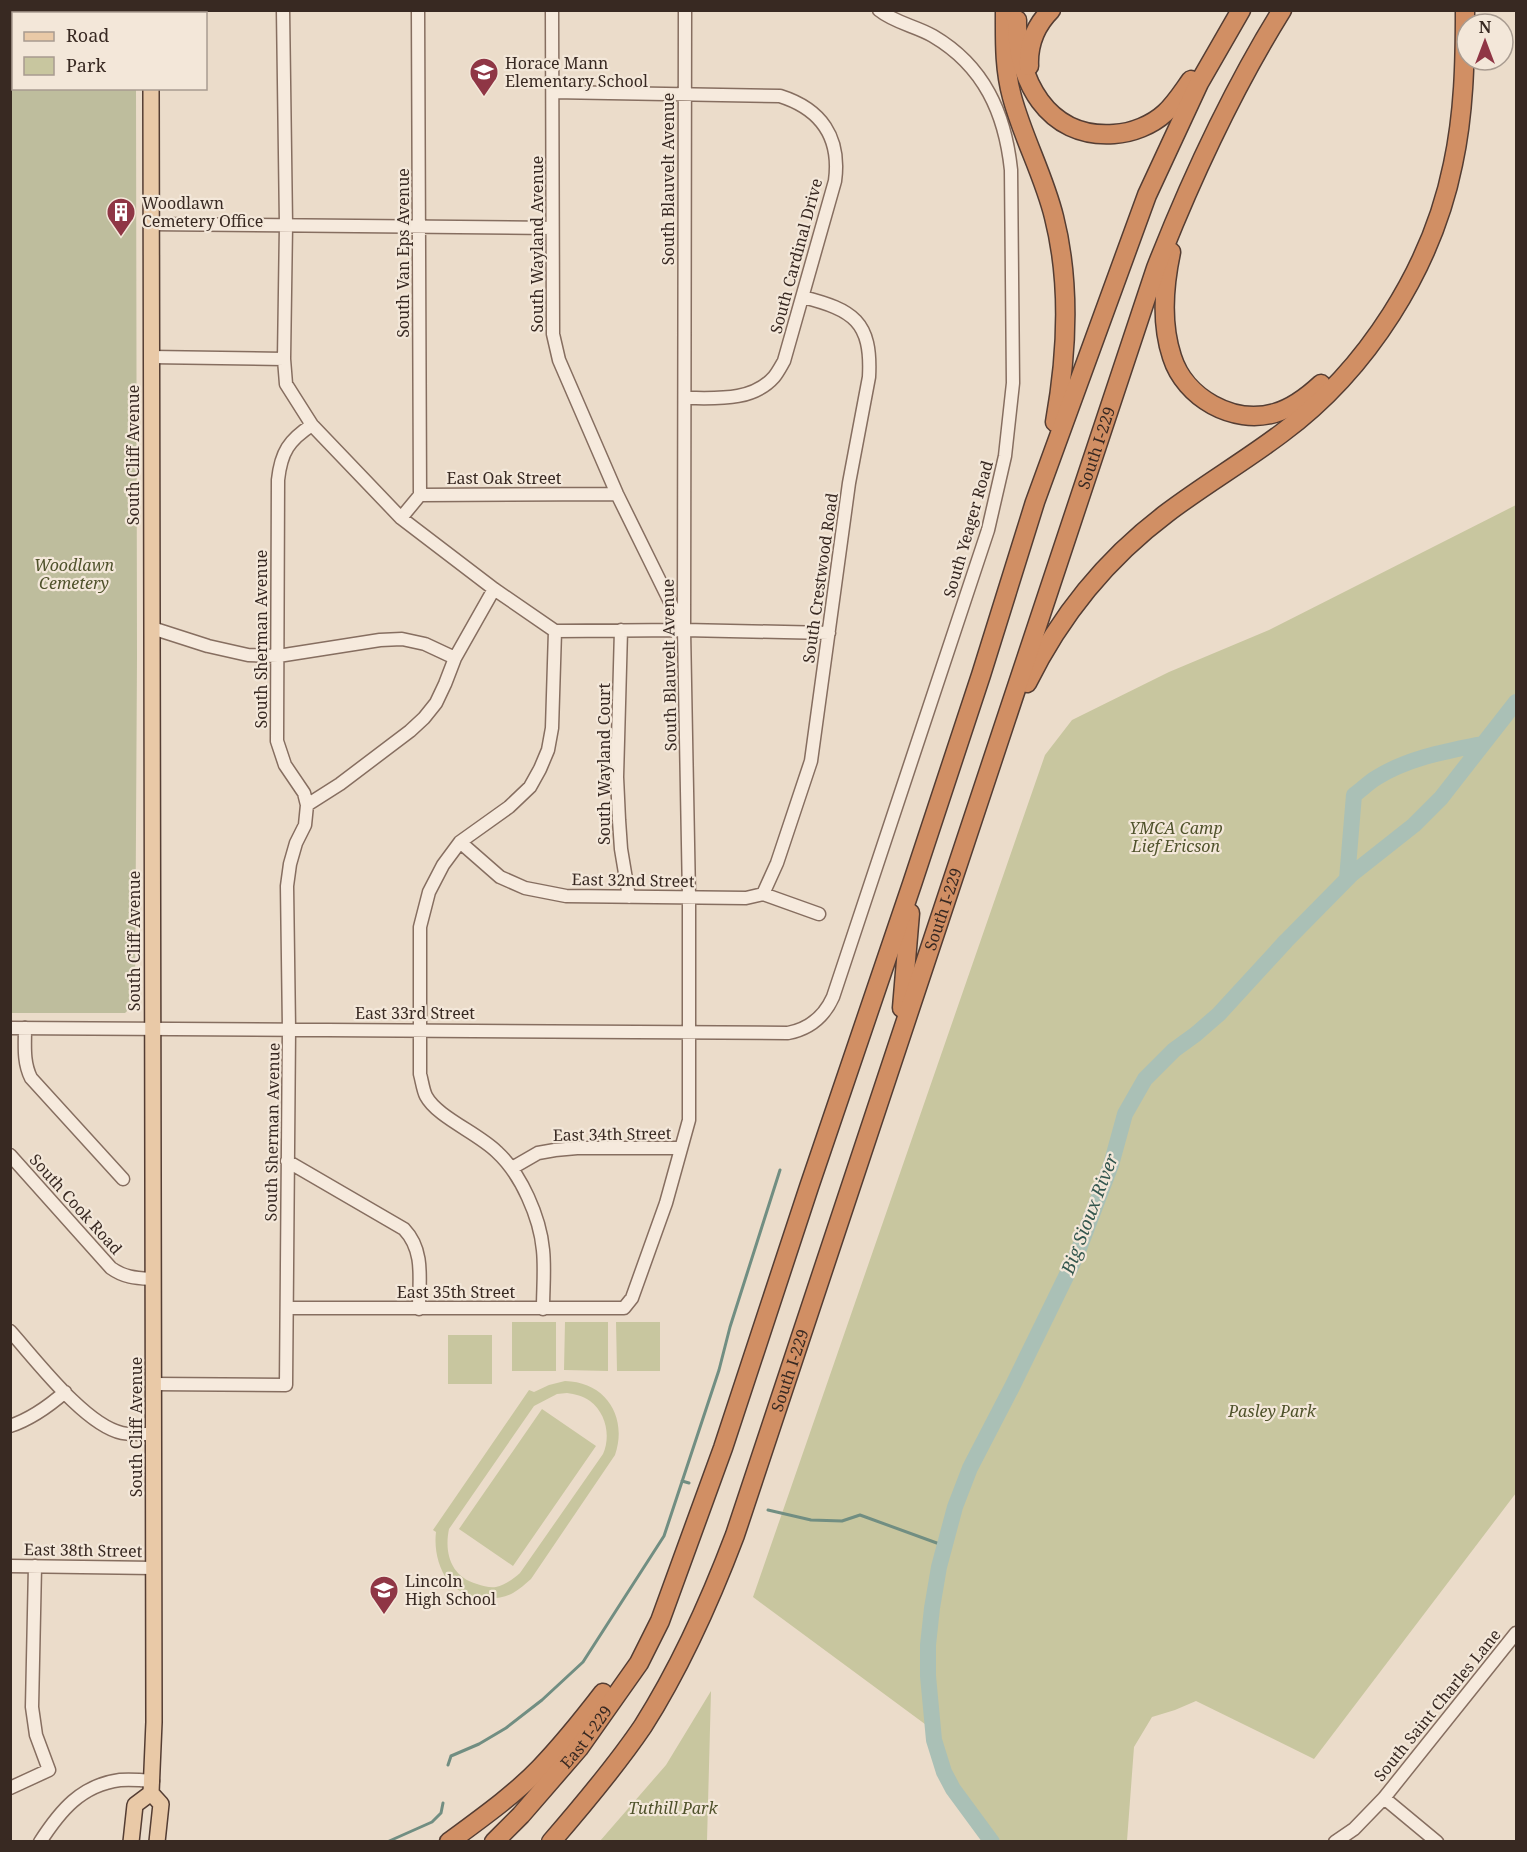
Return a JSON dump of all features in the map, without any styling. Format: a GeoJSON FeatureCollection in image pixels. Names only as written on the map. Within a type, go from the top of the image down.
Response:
{"type":"FeatureCollection","features":[{"type":"Feature","properties":{"kind":"highway"},"geometry":{"type":"LineString","coordinates":[[1005,10],[1005,56],[1012,98],[1054,215],[1064,286],[1065,338],[1060,393],[1035,502]]}},
{"type":"Feature","properties":{"kind":"highway"},"geometry":{"type":"LineString","coordinates":[[1017,10],[1018,47],[1026,76],[1040,102],[1057,119],[1079,131],[1106,135],[1134,130],[1165,113],[1240,13]]}},
{"type":"Feature","properties":{"kind":"highway"},"geometry":{"type":"LineString","coordinates":[[1034,92],[1029,51],[1031,41],[1051,10]]}},
{"type":"Feature","properties":{"kind":"highway","name":"South I-229"},"geometry":{"type":"LineString","coordinates":[[587,1797],[619,1759],[656,1705],[687,1647],[716,1584],[746,1501],[1156,268],[1194,176],[1238,85],[1282,10]]}},
{"type":"Feature","properties":{"kind":"highway"},"geometry":{"type":"LineString","coordinates":[[1194,176],[1173,242],[1167,276],[1166,325],[1173,359],[1186,384],[1194,393],[1217,407],[1253,415],[1266,415],[1286,409],[1321,384],[1356,344],[1389,295],[1413,249],[1432,198],[1445,147],[1453,72],[1452,10]]}},
{"type":"Feature","properties":{"kind":"highway"},"geometry":{"type":"LineString","coordinates":[[449,1842],[509,1797],[539,1769],[582,1721],[631,1655],[660,1621],[723,1448],[981,675],[1035,502],[1147,195],[1199,83],[1240,13]]}},
{"type":"Feature","properties":{"kind":"highway"},"geometry":{"type":"LineString","coordinates":[[984,787],[1008,726],[1037,663],[1064,620],[1099,575],[1120,553],[1167,513],[1300,419],[1336,384],[1389,318],[1418,266],[1443,201],[1453,166],[1463,96],[1464,72]]}},
{"type":"Feature","properties":{"kind":"highway"},"geometry":{"type":"LineString","coordinates":[[900,1034],[912,884]]}},
{"type":"Feature","properties":{"kind":"highway","name":"East I-229"},"geometry":{"type":"LineString","coordinates":[[494,1842],[579,1748],[639,1663],[660,1621]]}},
{"type":"Feature","properties":{"kind":"highway"},"geometry":{"type":"LineString","coordinates":[[546,1842],[587,1797]]}},
{"type":"Feature","properties":{"kind":"highway"},"geometry":{"type":"LineString","coordinates":[[551,1842],[587,1797]]}},
{"type":"Feature","properties":{"kind":"main road","name":"South Cliff Avenue"},"geometry":{"type":"LineString","coordinates":[[151,90],[154,1434],[152,1787],[161,1804],[157,1842]]}},
{"type":"Feature","properties":{"kind":"main road"},"geometry":{"type":"LineString","coordinates":[[131,1842],[135,1805],[152,1787]]}},
{"type":"Feature","properties":{"kind":"street"},"geometry":{"type":"LineString","coordinates":[[283,10],[286,225],[284,359],[286,384],[312,425],[401,518],[494,589],[555,631],[684,630],[829,633]]}},
{"type":"Feature","properties":{"kind":"street","name":"South Van Eps Avenue"},"geometry":{"type":"LineString","coordinates":[[418,10],[420,495]]}},
{"type":"Feature","properties":{"kind":"street","name":"South Wayland Avenue"},"geometry":{"type":"LineString","coordinates":[[552,10],[553,334],[559,360],[617,494],[684,630]]}},
{"type":"Feature","properties":{"kind":"street","name":"South Blauvelt Avenue"},"geometry":{"type":"LineString","coordinates":[[624,1308],[632,1298],[666,1203],[689,1120],[689,897],[684,630],[685,10]]}},
{"type":"Feature","properties":{"kind":"street","name":"South Yeager Road"},"geometry":{"type":"LineString","coordinates":[[816,1021],[826,1011],[833,998],[988,530],[1005,456],[1013,382],[1011,170],[1008,144],[1001,120],[992,97],[976,72],[955,51],[931,35],[885,16],[879,10]]}},
{"type":"Feature","properties":{"kind":"street","name":"South Cardinal Drive"},"geometry":{"type":"LineString","coordinates":[[553,92],[780,96],[806,107],[831,135],[836,151],[835,181],[784,361],[764,386],[744,395],[726,398],[685,398]]}},
{"type":"Feature","properties":{"kind":"street"},"geometry":{"type":"LineString","coordinates":[[150,224],[552,228]]}},
{"type":"Feature","properties":{"kind":"street","name":"South Crestwood Road"},"geometry":{"type":"LineString","coordinates":[[762,894],[777,863],[811,761],[849,483],[869,377],[870,360],[865,334],[850,315],[832,304],[803,297]]}},
{"type":"Feature","properties":{"kind":"street"},"geometry":{"type":"LineString","coordinates":[[151,357],[284,359]]}},
{"type":"Feature","properties":{"kind":"street","name":"South Sherman Avenue"},"geometry":{"type":"LineString","coordinates":[[153,1384],[286,1385],[289,1029],[287,886],[296,843],[305,825],[307,805],[304,793],[285,765],[277,741],[279,468],[289,444],[312,425]]}},
{"type":"Feature","properties":{"kind":"street","name":"East Oak Street"},"geometry":{"type":"LineString","coordinates":[[420,495],[617,494]]}},
{"type":"Feature","properties":{"kind":"street"},"geometry":{"type":"LineString","coordinates":[[401,518],[420,495]]}},
{"type":"Feature","properties":{"kind":"street"},"geometry":{"type":"LineString","coordinates":[[307,805],[340,784],[424,718],[436,703],[455,658],[494,589]]}},
{"type":"Feature","properties":{"kind":"street"},"geometry":{"type":"LineString","coordinates":[[152,628],[248,655],[278,656],[380,640],[402,639],[425,644],[455,658]]}},
{"type":"Feature","properties":{"kind":"street","name":"South Wayland Court"},"geometry":{"type":"LineString","coordinates":[[621,630],[617,777],[621,849],[629,897]]}},
{"type":"Feature","properties":{"kind":"street"},"geometry":{"type":"LineString","coordinates":[[543,1309],[544,1250],[539,1226],[512,1168],[477,1135],[437,1110],[425,1095],[420,1074],[420,927],[429,892],[443,865],[460,842],[509,807],[530,787],[540,769],[548,750],[552,728],[555,631]]}},
{"type":"Feature","properties":{"kind":"street","name":"East 32nd Street"},"geometry":{"type":"LineString","coordinates":[[460,842],[500,877],[525,888],[566,896],[746,898],[762,894],[819,914]]}},
{"type":"Feature","properties":{"kind":"street","name":"East 33rd Street"},"geometry":{"type":"LineString","coordinates":[[10,1028],[788,1033],[816,1021]]}},
{"type":"Feature","properties":{"kind":"street"},"geometry":{"type":"LineString","coordinates":[[26,1028],[25,1058],[31,1078],[123,1179]]}},
{"type":"Feature","properties":{"kind":"street","name":"East 34th Street"},"geometry":{"type":"LineString","coordinates":[[512,1168],[538,1153],[555,1150],[681,1148]]}},
{"type":"Feature","properties":{"kind":"street","name":"South Cook Road"},"geometry":{"type":"LineString","coordinates":[[10,1155],[111,1268],[120,1275],[153,1279]]}},
{"type":"Feature","properties":{"kind":"street"},"geometry":{"type":"LineString","coordinates":[[287,1161],[404,1229],[416,1246],[419,1257],[419,1309]]}},
{"type":"Feature","properties":{"kind":"street","name":"East 35th Street"},"geometry":{"type":"LineString","coordinates":[[287,1308],[624,1308]]}},
{"type":"Feature","properties":{"kind":"street"},"geometry":{"type":"LineString","coordinates":[[10,1331],[65,1392],[92,1418],[122,1433],[154,1434]]}},
{"type":"Feature","properties":{"kind":"street"},"geometry":{"type":"LineString","coordinates":[[10,1426],[32,1416],[65,1392]]}},
{"type":"Feature","properties":{"kind":"street","name":"East 38th Street"},"geometry":{"type":"LineString","coordinates":[[10,1566],[154,1568]]}},
{"type":"Feature","properties":{"kind":"street"},"geometry":{"type":"LineString","coordinates":[[10,1788],[49,1770],[36,1735],[32,1707],[35,1566]]}},
{"type":"Feature","properties":{"kind":"street","name":"South Saint Charles Lane"},"geometry":{"type":"LineString","coordinates":[[1335,1842],[1354,1829],[1384,1798],[1516,1634]]}},
{"type":"Feature","properties":{"kind":"street"},"geometry":{"type":"LineString","coordinates":[[40,1842],[58,1815],[73,1800],[90,1789],[119,1780],[152,1787]]}},
{"type":"Feature","properties":{"kind":"street"},"geometry":{"type":"LineString","coordinates":[[1384,1798],[1437,1842]]}},
{"type":"Feature","properties":{"kind":"green space","name":"Woodlawn Cemetery"},"geometry":{"type":"Polygon","coordinates":[[[10,11],[136,11],[12,12],[12,90],[136,90],[137,657],[135,1003],[125,1013],[11,1013],[10,11]]]}},
{"type":"Feature","properties":{"kind":"green space"},"geometry":{"type":"Polygon","coordinates":[[[1516,505],[1516,1493],[1314,1759],[1196,1701],[1152,1717],[1134,1747],[1127,1841],[992,1841],[947,1776],[936,1747],[933,1730],[753,1597],[1045,755],[1072,720],[1169,672],[1269,630],[1516,505]]]}},
{"type":"Feature","properties":{"kind":"green space"},"geometry":{"type":"Polygon","coordinates":[[[512,1322],[556,1322],[556,1371],[512,1371],[512,1322]]]}},
{"type":"Feature","properties":{"kind":"green space"},"geometry":{"type":"Polygon","coordinates":[[[565,1322],[608,1322],[608,1371],[564,1370],[565,1322]]]}},
{"type":"Feature","properties":{"kind":"green space"},"geometry":{"type":"Polygon","coordinates":[[[616,1322],[660,1322],[660,1371],[617,1371],[616,1322]]]}},
{"type":"Feature","properties":{"kind":"green space"},"geometry":{"type":"Polygon","coordinates":[[[448,1335],[492,1335],[492,1384],[448,1384],[448,1335]]]}},
{"type":"Feature","properties":{"kind":"green space"},"geometry":{"type":"Polygon","coordinates":[[[565,1381],[579,1383],[602,1395],[616,1415],[618,1441],[615,1455],[531,1579],[516,1591],[497,1598],[479,1598],[461,1592],[448,1581],[442,1570],[438,1558],[436,1532],[433,1530],[529,1390],[534,1392],[565,1381]],[[567,1393],[557,1394],[534,1406],[449,1529],[448,1547],[451,1563],[455,1570],[468,1581],[496,1587],[509,1582],[520,1573],[603,1454],[607,1432],[600,1412],[587,1399],[567,1393]]]}},
{"type":"Feature","properties":{"kind":"green space"},"geometry":{"type":"Polygon","coordinates":[[[542,1409],[596,1446],[513,1566],[459,1529],[542,1409]]]}},
{"type":"Feature","properties":{"kind":"green space","name":"Tuthill Park"},"geometry":{"type":"Polygon","coordinates":[[[711,1691],[707,1841],[600,1841],[666,1765],[711,1691]]]}},
{"type":"Feature","properties":{"kind":"waterway","name":"Big Sioux River"},"geometry":{"type":"LineString","coordinates":[[992,1842],[953,1789],[944,1772],[934,1740],[928,1676],[928,1645],[939,1567],[955,1507],[970,1468],[1077,1254],[1111,1165],[1125,1114],[1145,1079],[1174,1050],[1219,1014],[1352,874],[1414,825],[1441,798],[1516,702]]}},
{"type":"Feature","properties":{"kind":"waterway"},"geometry":{"type":"LineString","coordinates":[[1347,879],[1354,795],[1376,778],[1401,765],[1428,756],[1482,744]]}},
{"type":"Feature","properties":{"kind":"waterway"},"geometry":{"type":"LineString","coordinates":[[448,1765],[451,1756],[479,1744],[506,1728],[542,1700],[583,1662],[664,1536],[719,1370],[730,1327],[780,1170]]}},
{"type":"Feature","properties":{"kind":"waterway"},"geometry":{"type":"LineString","coordinates":[[682,1481],[689,1483]]}},
{"type":"Feature","properties":{"kind":"waterway"},"geometry":{"type":"LineString","coordinates":[[768,1510],[811,1520],[842,1521],[860,1515],[945,1546]]}},
{"type":"Feature","properties":{"kind":"waterway"},"geometry":{"type":"LineString","coordinates":[[387,1842],[432,1822],[441,1813],[443,1803]]}},
{"type":"Feature","properties":{"kind":"place","name":"Horace Mann Elementary School"},"geometry":{"type":"Point","coordinates":[484,98]}},
{"type":"Feature","properties":{"kind":"place","name":"Woodlawn Cemetery Office"},"geometry":{"type":"Point","coordinates":[121,238]}},
{"type":"Feature","properties":{"kind":"place","name":"Lincoln High School"},"geometry":{"type":"Point","coordinates":[384,1616]}},
{"type":"Feature","properties":{"kind":"park label","name":"YMCA Camp Lief Ericson"},"geometry":{"type":"Point","coordinates":[1176,837]}},
{"type":"Feature","properties":{"kind":"park label","name":"Pasley Park"},"geometry":{"type":"Point","coordinates":[1272,1411]}}]}
